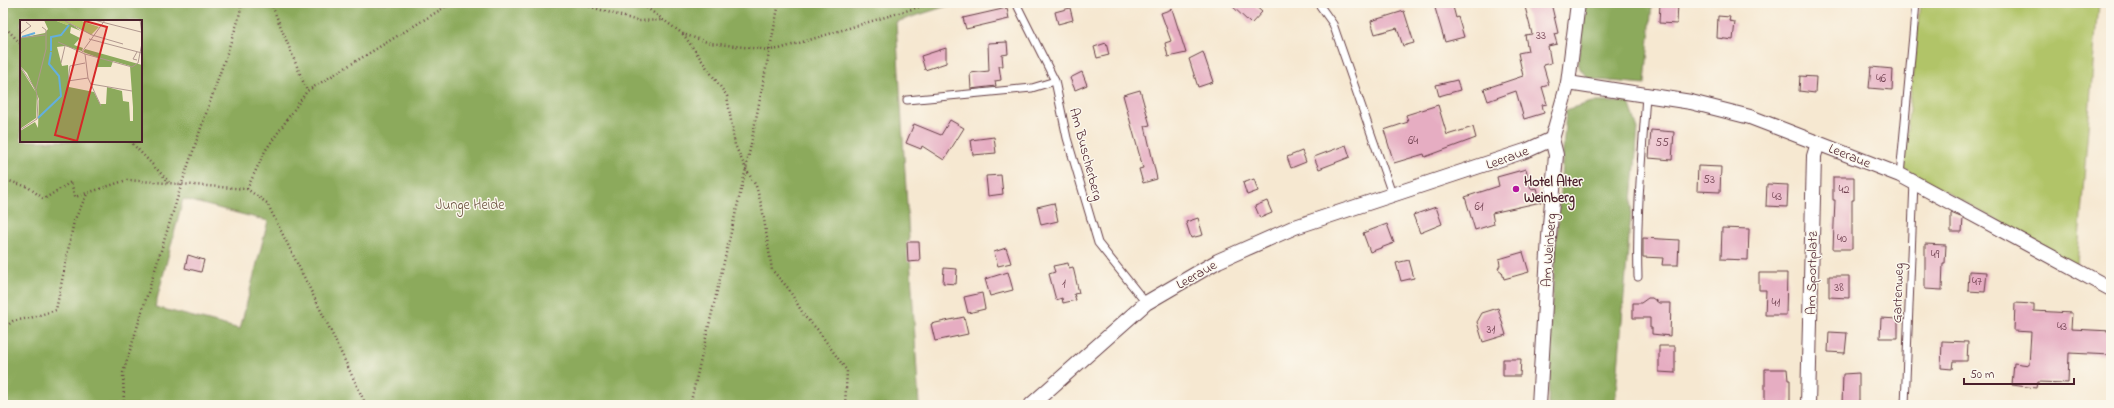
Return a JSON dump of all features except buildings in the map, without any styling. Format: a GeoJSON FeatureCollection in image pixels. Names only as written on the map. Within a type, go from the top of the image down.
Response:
{"type":"FeatureCollection","features":[{"type":"Feature","properties":{"kind":"street","name":"Am Weinberg"},"geometry":{"type":"LineString","coordinates":[[1539,405],[1548,237],[1556,155],[1552,139],[1568,83],[1578,3]]}},
{"type":"Feature","properties":{"kind":"street","name":"Leeraue"},"geometry":{"type":"LineString","coordinates":[[1568,83],[1691,102],[1750,117],[1900,175],[2111,289]]}},
{"type":"Feature","properties":{"kind":"street","name":"Leeraue"},"geometry":{"type":"LineString","coordinates":[[1031,405],[1049,398],[1146,304],[1218,260],[1295,227],[1528,150],[1552,139]]}},
{"type":"Feature","properties":{"kind":"street","name":"Am Sportplatz"},"geometry":{"type":"LineString","coordinates":[[1808,405],[1814,156],[1818,143]]}},
{"type":"Feature","properties":{"kind":"lane","name":"Am Buscherberg"},"geometry":{"type":"LineString","coordinates":[[1016,3],[1055,81],[1068,138],[1098,243],[1146,304]]}},
{"type":"Feature","properties":{"kind":"lane"},"geometry":{"type":"LineString","coordinates":[[1318,3],[1333,24],[1392,194]]}},
{"type":"Feature","properties":{"kind":"lane"},"geometry":{"type":"LineString","coordinates":[[1900,175],[1916,3]]}},
{"type":"Feature","properties":{"kind":"lane"},"geometry":{"type":"LineString","coordinates":[[907,100],[1032,88],[1055,81]]}},
{"type":"Feature","properties":{"kind":"lane"},"geometry":{"type":"LineString","coordinates":[[1638,277],[1638,214],[1646,95]]}},
{"type":"Feature","properties":{"kind":"lane","name":"Gartenweg"},"geometry":{"type":"LineString","coordinates":[[1905,405],[1914,182]]}},
{"type":"Feature","properties":{"kind":"path"},"geometry":{"type":"LineString","coordinates":[[3,6],[6,3]]}},
{"type":"Feature","properties":{"kind":"path"},"geometry":{"type":"LineString","coordinates":[[124,405],[123,373],[182,183],[238,21],[242,3]]}},
{"type":"Feature","properties":{"kind":"path"},"geometry":{"type":"LineString","coordinates":[[271,3],[308,91]]}},
{"type":"Feature","properties":{"kind":"path"},"geometry":{"type":"LineString","coordinates":[[431,3],[445,7]]}},
{"type":"Feature","properties":{"kind":"path"},"geometry":{"type":"LineString","coordinates":[[247,189],[265,151],[308,91],[445,7],[458,3]]}},
{"type":"Feature","properties":{"kind":"path"},"geometry":{"type":"LineString","coordinates":[[578,3],[638,21],[664,20]]}},
{"type":"Feature","properties":{"kind":"path"},"geometry":{"type":"LineString","coordinates":[[640,3],[683,34],[710,43],[769,50],[779,49],[932,3]]}},
{"type":"Feature","properties":{"kind":"path"},"geometry":{"type":"LineString","coordinates":[[690,405],[746,169],[779,3]]}},
{"type":"Feature","properties":{"kind":"path"},"geometry":{"type":"LineString","coordinates":[[3,25],[20,43]]}},
{"type":"Feature","properties":{"kind":"path"},"geometry":{"type":"LineString","coordinates":[[683,34],[727,96],[735,145],[756,186],[762,207],[772,270],[788,288],[805,318],[817,329],[847,371],[845,405]]}},
{"type":"Feature","properties":{"kind":"path"},"geometry":{"type":"LineString","coordinates":[[131,142],[169,182]]}},
{"type":"Feature","properties":{"kind":"path"},"geometry":{"type":"LineString","coordinates":[[3,179],[28,187],[44,199],[71,182],[75,197],[127,180],[247,189],[267,203],[366,405]]}},
{"type":"Feature","properties":{"kind":"path"},"geometry":{"type":"LineString","coordinates":[[3,329],[13,321],[30,318],[56,310],[74,220],[87,193]]}},
{"type":"Feature","properties":{"kind":"green space","name":"Junge Heide"},"geometry":{"type":"Polygon","coordinates":[[[3,3],[957,3],[896,22],[919,405],[3,405],[3,3]],[[183,199],[155,307],[240,329],[268,221],[183,199]]]}},
{"type":"Feature","properties":{"kind":"green space"},"geometry":{"type":"Polygon","coordinates":[[[1586,3],[1652,3],[1645,84],[1588,79],[1578,66],[1586,3]]]}},
{"type":"Feature","properties":{"kind":"green space"},"geometry":{"type":"Polygon","coordinates":[[[1920,3],[2098,3],[2077,265],[1903,168],[1920,3]]]}},
{"type":"Feature","properties":{"kind":"green space"},"geometry":{"type":"Polygon","coordinates":[[[1592,102],[1629,102],[1638,129],[1615,405],[1548,405],[1551,314],[1566,110],[1592,102]]]}},
{"type":"Feature","properties":{"kind":"place","name":"Hotel Alter Weinberg"},"geometry":{"type":"Point","coordinates":[1516,189]}}]}
